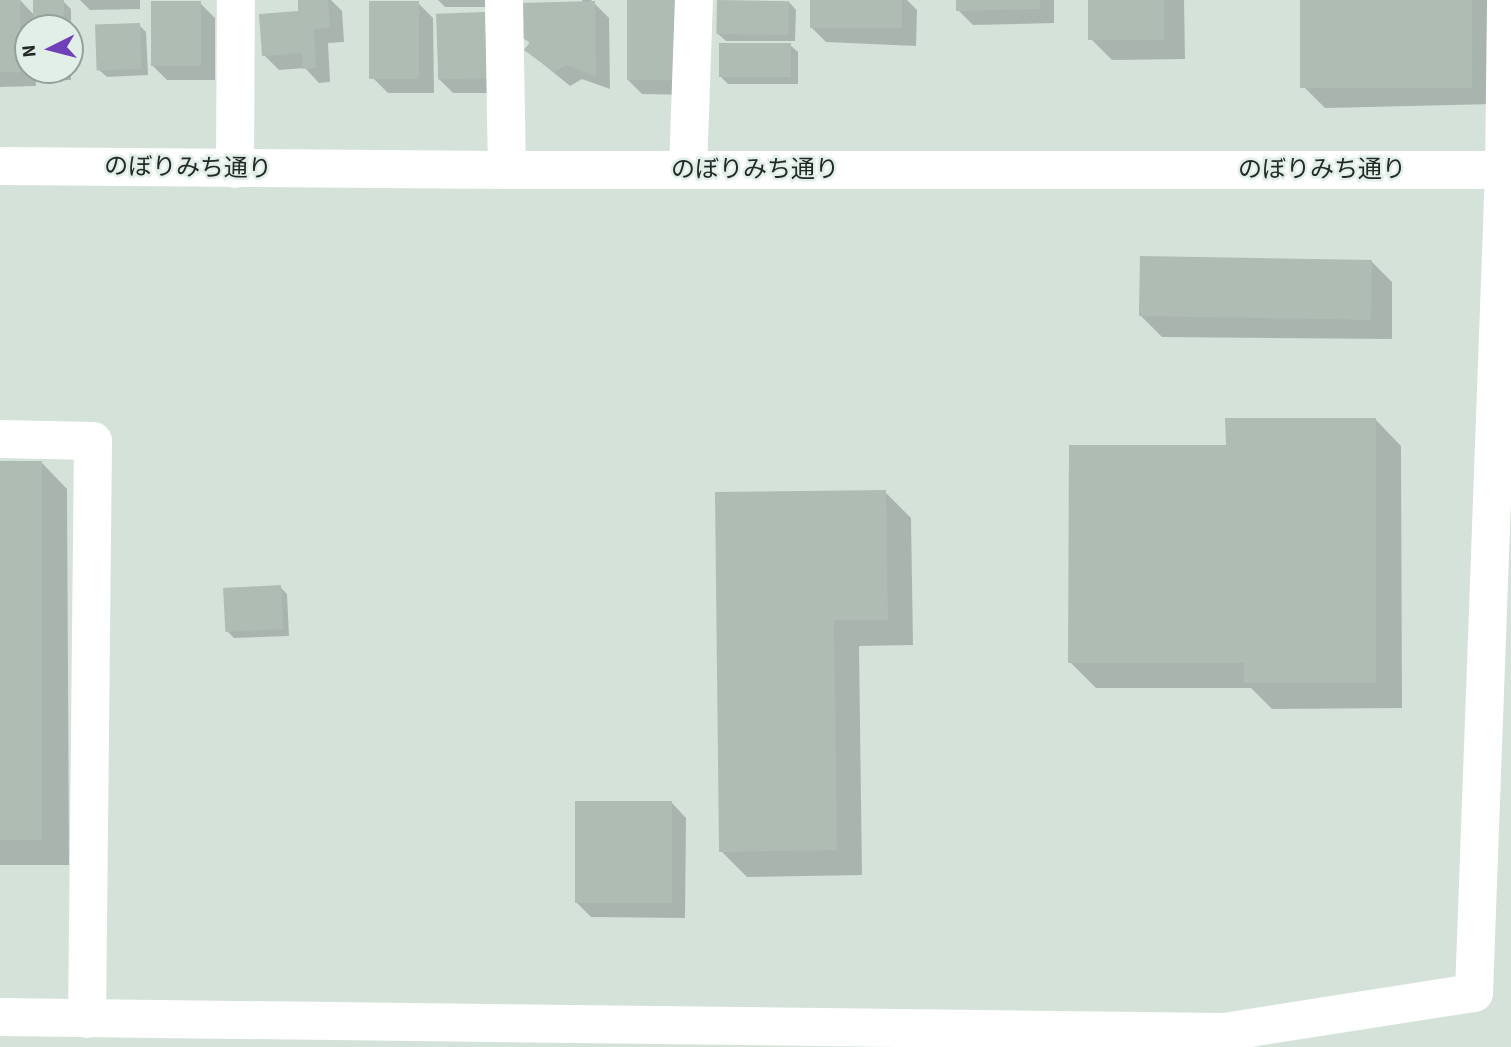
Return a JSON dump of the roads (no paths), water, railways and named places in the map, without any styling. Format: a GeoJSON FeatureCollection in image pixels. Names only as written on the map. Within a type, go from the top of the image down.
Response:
{"type":"FeatureCollection","features":[{"type":"Feature","properties":{"kind":"street"},"geometry":{"type":"LineString","coordinates":[[235,169],[236,0]]}},
{"type":"Feature","properties":{"kind":"street"},"geometry":{"type":"LineString","coordinates":[[504,0],[507,170]]}},
{"type":"Feature","properties":{"kind":"street"},"geometry":{"type":"LineString","coordinates":[[688,170],[694,0]]}},
{"type":"Feature","properties":{"kind":"street"},"geometry":{"type":"LineString","coordinates":[[0,1017],[88,1018],[356,1035],[1224,1040],[1474,993],[1508,170],[1507,0]]}},
{"type":"Feature","properties":{"kind":"street","name":"のぼりみち通り"},"geometry":{"type":"LineString","coordinates":[[0,166],[507,170],[1508,170]]}},
{"type":"Feature","properties":{"kind":"street"},"geometry":{"type":"LineString","coordinates":[[0,439],[93,442],[88,1018]]}}]}
